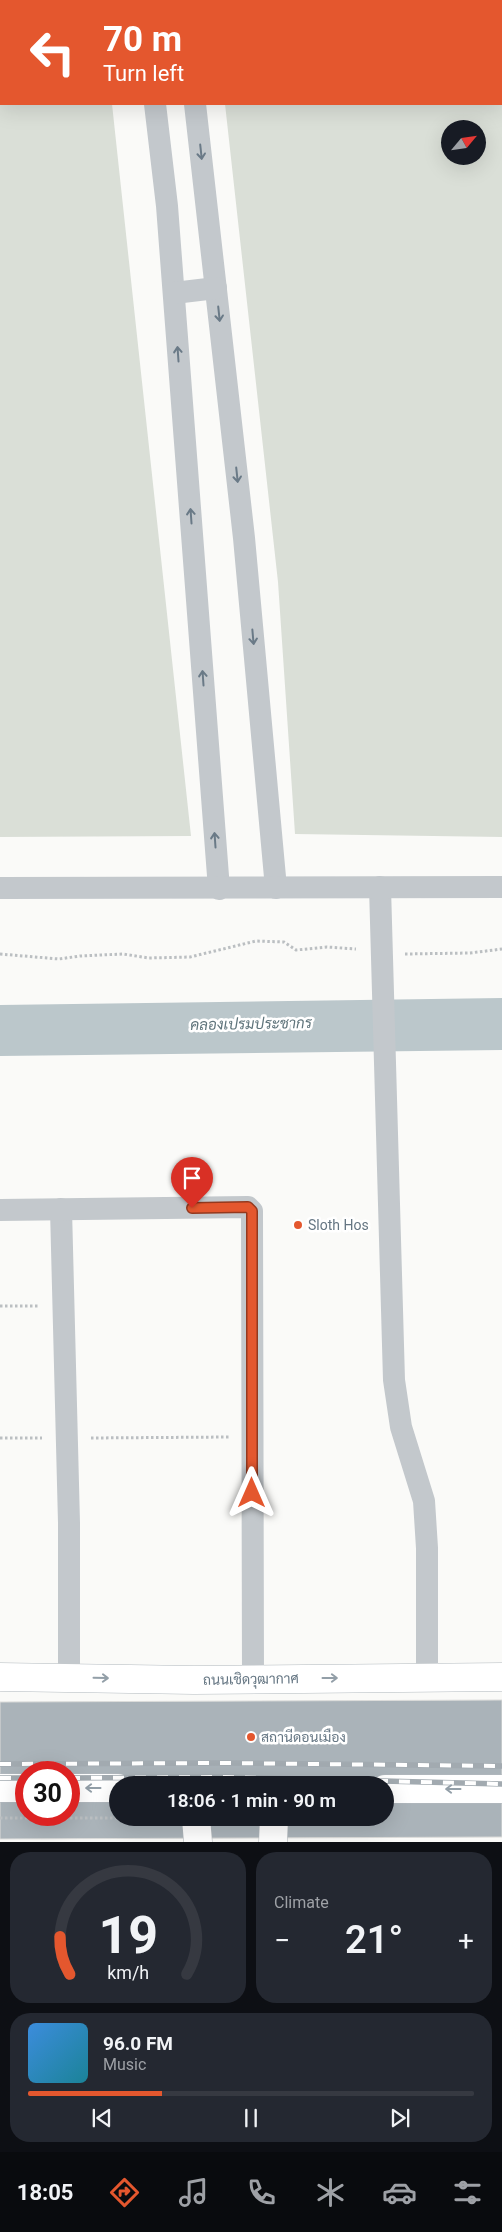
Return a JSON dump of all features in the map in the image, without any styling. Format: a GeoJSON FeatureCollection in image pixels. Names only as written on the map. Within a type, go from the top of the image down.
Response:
{"type":"FeatureCollection","features":[{"type":"Feature","properties":{"kind":"main road","name":"ถนนเชิดวุฒากาศ"},"geometry":{"type":"LineString","coordinates":[[0,1677],[252,1679],[502,1677]]}},
{"type":"Feature","properties":{"kind":"main road"},"geometry":{"type":"LineString","coordinates":[[0,1788],[15,1788]]}},
{"type":"Feature","properties":{"kind":"main road"},"geometry":{"type":"LineString","coordinates":[[80,1788],[109,1788]]}},
{"type":"Feature","properties":{"kind":"main road"},"geometry":{"type":"LineString","coordinates":[[394,1789],[502,1789]]}},
{"type":"Feature","properties":{"kind":"main road"},"geometry":{"type":"LineString","coordinates":[[196,1826],[198,1842]]}},
{"type":"Feature","properties":{"kind":"main road"},"geometry":{"type":"LineString","coordinates":[[266,1826],[273,1842]]}},
{"type":"Feature","properties":{"kind":"street"},"geometry":{"type":"LineString","coordinates":[[154,105],[167,206],[219,888]]}},
{"type":"Feature","properties":{"kind":"street"},"geometry":{"type":"LineString","coordinates":[[195,105],[244,538],[276,888]]}},
{"type":"Feature","properties":{"kind":"street"},"geometry":{"type":"LineString","coordinates":[[174,293],[216,288]]}},
{"type":"Feature","properties":{"kind":"street"},"geometry":{"type":"LineString","coordinates":[[0,888],[502,886]]}},
{"type":"Feature","properties":{"kind":"street"},"geometry":{"type":"LineString","coordinates":[[380,887],[394,1380],[401,1426],[424,1501],[427,1548],[427,1678]]}},
{"type":"Feature","properties":{"kind":"street"},"geometry":{"type":"LineString","coordinates":[[0,1210],[250,1208],[252,1679]]}},
{"type":"Feature","properties":{"kind":"street"},"geometry":{"type":"LineString","coordinates":[[61,1209],[67,1438],[70,1677]]}},
{"type":"Feature","properties":{"kind":"path"},"geometry":{"type":"LineString","coordinates":[[0,954],[59,959],[123,954],[149,958],[190,957],[256,941],[284,942],[296,950],[327,947],[382,958],[404,954],[470,954],[502,949]]}},
{"type":"Feature","properties":{"kind":"path"},"geometry":{"type":"LineString","coordinates":[[0,1306],[63,1306]]}},
{"type":"Feature","properties":{"kind":"path"},"geometry":{"type":"LineString","coordinates":[[0,1438],[251,1437]]}},
{"type":"Feature","properties":{"kind":"path"},"geometry":{"type":"LineString","coordinates":[[0,1818],[109,1818]]}},
{"type":"Feature","properties":{"kind":"shaded area"},"geometry":{"type":"Polygon","coordinates":[[[0,105],[112,105],[191,836],[0,837],[0,105]]]}},
{"type":"Feature","properties":{"kind":"shaded area"},"geometry":{"type":"Polygon","coordinates":[[[225,105],[502,105],[502,837],[295,834],[278,582],[225,105]]]}},
{"type":"Feature","properties":{"kind":"water","name":"คลองเปรมประชากร"},"geometry":{"type":"Polygon","coordinates":[[[502,998],[502,1050],[0,1056],[0,1005],[502,998]]]}},
{"type":"Feature","properties":{"kind":"building","name":"สถานีดอนเมือง"},"geometry":{"type":"Polygon","coordinates":[[[502,1700],[502,1837],[0,1839],[0,1702],[502,1700]]]}},
{"type":"Feature","properties":{"kind":"railway"},"geometry":{"type":"LineString","coordinates":[[0,1764],[225,1763],[502,1766]]}},
{"type":"Feature","properties":{"kind":"railway"},"geometry":{"type":"LineString","coordinates":[[80,1778],[225,1777],[502,1784]]}},
{"type":"Feature","properties":{"kind":"railway"},"geometry":{"type":"LineString","coordinates":[[0,1778],[15,1778]]}},
{"type":"Feature","properties":{"kind":"place","name":"Sloth Hos"},"geometry":{"type":"Point","coordinates":[298,1225]}},
{"type":"Feature","properties":{"kind":"place","name":"สถานีดอนเมือง"},"geometry":{"type":"Point","coordinates":[251,1737]}},
{"type":"Feature","properties":{"kind":"route"},"geometry":{"type":"LineString","coordinates":[[192,1208],[248,1207],[252,1211],[252,1493]]}}]}
